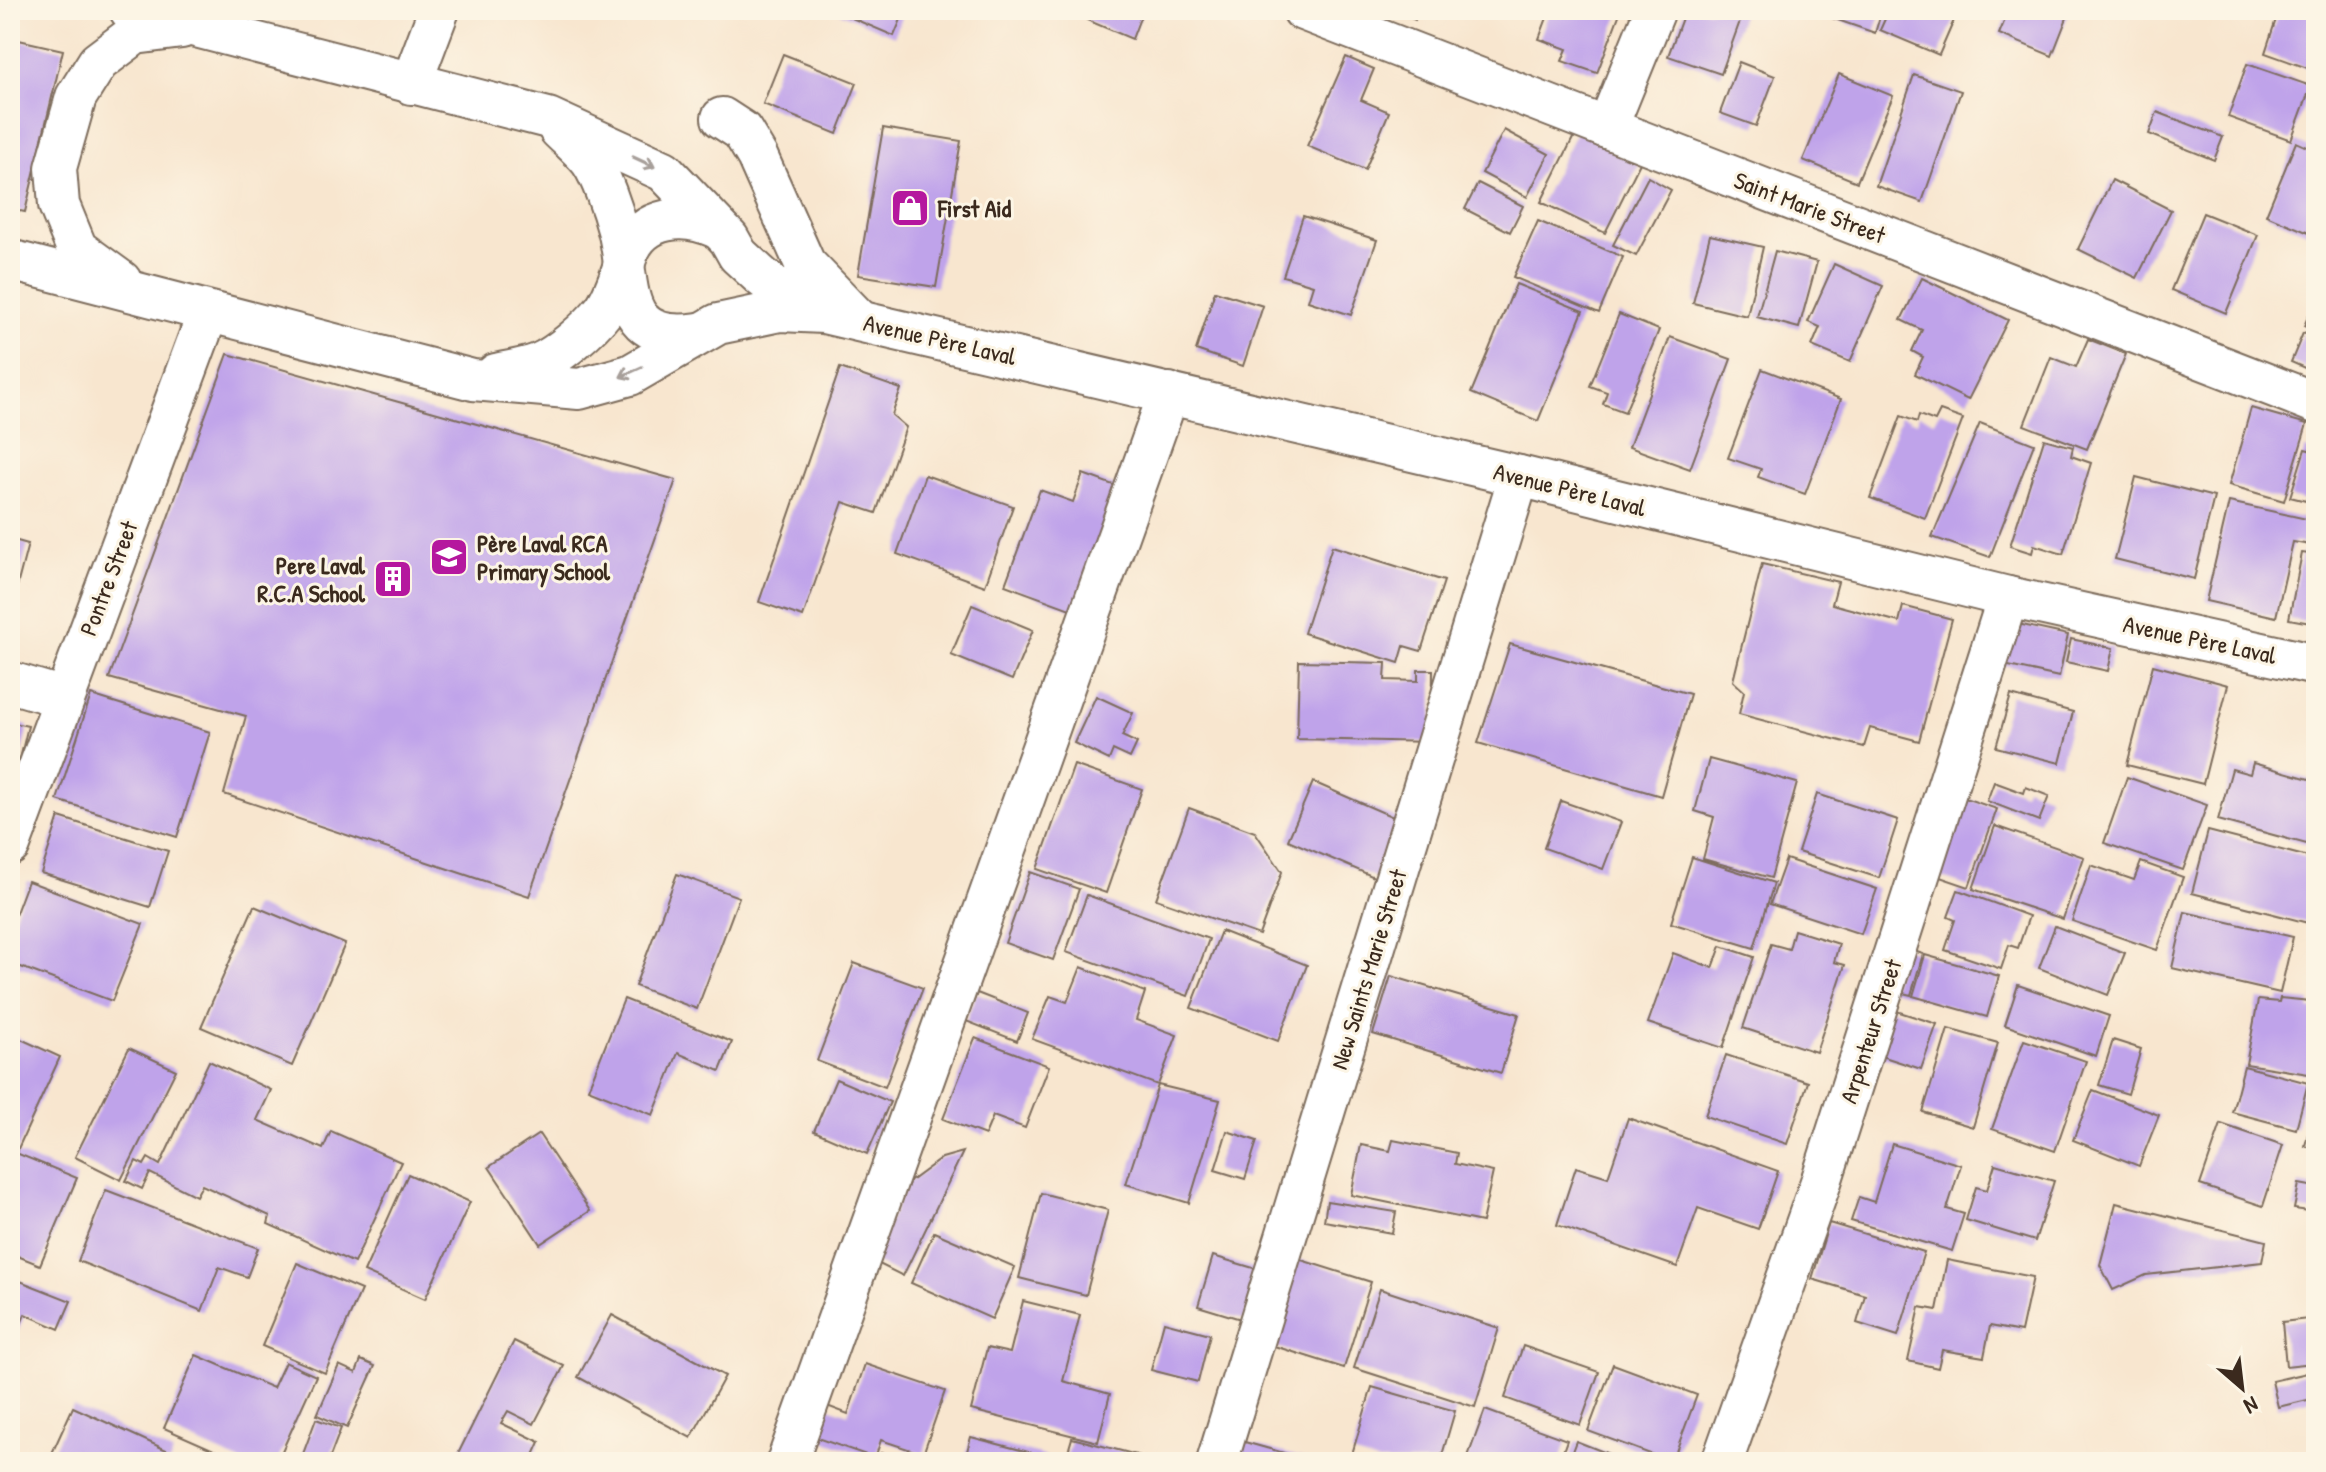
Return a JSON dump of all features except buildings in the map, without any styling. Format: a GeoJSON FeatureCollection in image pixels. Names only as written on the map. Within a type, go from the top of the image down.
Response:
{"type":"FeatureCollection","features":[{"type":"Feature","properties":{"kind":"street"},"geometry":{"type":"LineString","coordinates":[[130,10],[548,118],[664,171],[727,241],[783,293],[842,317]]}},
{"type":"Feature","properties":{"kind":"street"},"geometry":{"type":"LineString","coordinates":[[411,84],[439,10]]}},
{"type":"Feature","properties":{"kind":"street","name":"Saint Marie Street"},"geometry":{"type":"LineString","coordinates":[[1303,10],[2316,403]]}},
{"type":"Feature","properties":{"kind":"street"},"geometry":{"type":"LineString","coordinates":[[1607,128],[1655,10]]}},
{"type":"Feature","properties":{"kind":"street"},"geometry":{"type":"LineString","coordinates":[[131,289],[77,249],[59,205],[56,168],[76,97],[98,62],[135,34],[190,27]]}},
{"type":"Feature","properties":{"kind":"street"},"geometry":{"type":"LineString","coordinates":[[548,118],[591,162],[618,231],[628,300],[650,326],[682,336],[780,311],[842,317]]}},
{"type":"Feature","properties":{"kind":"street"},"geometry":{"type":"LineString","coordinates":[[722,118],[742,131],[757,156],[805,264],[842,317]]}},
{"type":"Feature","properties":{"kind":"street"},"geometry":{"type":"LineString","coordinates":[[10,260],[473,380],[579,389],[630,375],[708,328],[731,310],[742,274],[727,241],[698,219],[677,218],[658,222],[641,234],[629,251],[604,309],[577,337],[539,364],[473,380]]}},
{"type":"Feature","properties":{"kind":"street","name":"Pontre Street"},"geometry":{"type":"LineString","coordinates":[[10,845],[208,313]]}},
{"type":"Feature","properties":{"kind":"street","name":"Avenue Père Laval"},"geometry":{"type":"LineString","coordinates":[[842,317],[1519,476],[2008,597],[2316,665]]}},
{"type":"Feature","properties":{"kind":"street"},"geometry":{"type":"LineString","coordinates":[[787,1462],[1169,393]]}},
{"type":"Feature","properties":{"kind":"street","name":"New Saints Marie Street"},"geometry":{"type":"LineString","coordinates":[[1217,1462],[1519,476]]}},
{"type":"Feature","properties":{"kind":"street","name":"Arpenteur Street"},"geometry":{"type":"LineString","coordinates":[[1722,1462],[1821,1182],[2008,597]]}},
{"type":"Feature","properties":{"kind":"street"},"geometry":{"type":"LineString","coordinates":[[10,682],[64,698]]}},
{"type":"Feature","properties":{"kind":"place","name":"First Aid"},"geometry":{"type":"Point","coordinates":[910,208]}},
{"type":"Feature","properties":{"kind":"place","name":"Père Laval RCA Primary School"},"geometry":{"type":"Point","coordinates":[449,557]}},
{"type":"Feature","properties":{"kind":"place","name":"Pere Laval R.C.A School"},"geometry":{"type":"Point","coordinates":[393,579]}}]}
